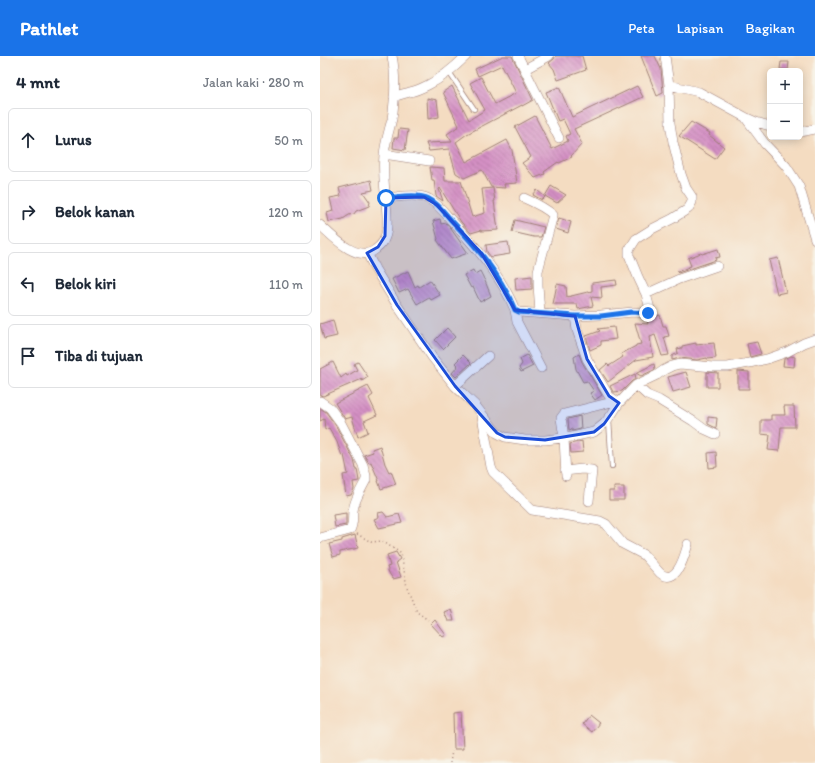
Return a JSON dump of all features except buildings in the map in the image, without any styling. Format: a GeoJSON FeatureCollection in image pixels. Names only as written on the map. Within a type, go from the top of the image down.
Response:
{"type":"FeatureCollection","features":[{"type":"Feature","properties":{"kind":"street"},"geometry":{"type":"LineString","coordinates":[[320,225],[339,242],[359,253],[367,253],[374,250],[378,247],[385,236],[387,227],[384,154],[392,118],[394,97],[394,65],[392,56]]}},
{"type":"Feature","properties":{"kind":"street"},"geometry":{"type":"LineString","coordinates":[[394,97],[428,85],[449,72],[466,56]]}},
{"type":"Feature","properties":{"kind":"street"},"geometry":{"type":"LineString","coordinates":[[518,56],[559,138]]}},
{"type":"Feature","properties":{"kind":"street"},"geometry":{"type":"LineString","coordinates":[[525,69],[549,56]]}},
{"type":"Feature","properties":{"kind":"street"},"geometry":{"type":"LineString","coordinates":[[515,310],[521,312],[575,316],[601,316],[632,312],[648,313],[650,311],[646,294],[629,255],[629,250],[636,239],[652,229],[672,220],[688,209],[692,202],[692,197],[686,188],[681,174],[673,142],[670,123],[669,84],[665,56]]}},
{"type":"Feature","properties":{"kind":"street"},"geometry":{"type":"LineString","coordinates":[[669,84],[699,92],[745,117],[767,125]]}},
{"type":"Feature","properties":{"kind":"street"},"geometry":{"type":"LineString","coordinates":[[745,117],[765,144],[786,166],[799,186],[815,239]]}},
{"type":"Feature","properties":{"kind":"street"},"geometry":{"type":"LineString","coordinates":[[803,131],[815,129]]}},
{"type":"Feature","properties":{"kind":"street"},"geometry":{"type":"LineString","coordinates":[[384,154],[429,161]]}},
{"type":"Feature","properties":{"kind":"street"},"geometry":{"type":"LineString","coordinates":[[386,198],[403,196],[428,198],[437,204],[473,242],[497,276],[511,300],[515,310],[517,322],[541,368]]}},
{"type":"Feature","properties":{"kind":"street"},"geometry":{"type":"LineString","coordinates":[[524,198],[553,215],[538,272],[540,313]]}},
{"type":"Feature","properties":{"kind":"street"},"geometry":{"type":"LineString","coordinates":[[367,253],[397,305],[432,357],[454,386],[475,405],[496,434],[504,437],[536,441],[564,438],[594,432],[601,428],[609,419],[618,402],[636,385],[676,364],[720,367],[749,363],[787,352],[815,339]]}},
{"type":"Feature","properties":{"kind":"street"},"geometry":{"type":"LineString","coordinates":[[646,294],[679,279],[717,266]]}},
{"type":"Feature","properties":{"kind":"street"},"geometry":{"type":"LineString","coordinates":[[575,316],[577,330],[587,359],[609,396],[618,402]]}},
{"type":"Feature","properties":{"kind":"street"},"geometry":{"type":"LineString","coordinates":[[454,386],[488,356]]}},
{"type":"Feature","properties":{"kind":"street"},"geometry":{"type":"LineString","coordinates":[[636,385],[647,395],[659,400],[704,429],[715,434]]}},
{"type":"Feature","properties":{"kind":"street"},"geometry":{"type":"LineString","coordinates":[[320,401],[330,408],[341,423],[363,465],[366,476],[366,480],[353,509],[353,526],[350,530],[320,538]]}},
{"type":"Feature","properties":{"kind":"street"},"geometry":{"type":"LineString","coordinates":[[589,501],[592,470],[582,469],[565,474],[564,438],[561,418],[564,414],[618,402]]}},
{"type":"Feature","properties":{"kind":"street"},"geometry":{"type":"LineString","coordinates":[[482,415],[493,472],[532,510],[606,524],[623,544],[644,555],[660,573],[667,576],[672,575],[680,568],[688,544]]}},
{"type":"Feature","properties":{"kind":"lane"},"geometry":{"type":"LineString","coordinates":[[449,72],[474,109]]}},
{"type":"Feature","properties":{"kind":"lane"},"geometry":{"type":"LineString","coordinates":[[609,419],[612,466]]}},
{"type":"Feature","properties":{"kind":"path"},"geometry":{"type":"LineString","coordinates":[[350,530],[371,542],[384,542],[401,554],[407,587],[417,612],[428,620]]}},
{"type":"Feature","properties":{"kind":"path"},"geometry":{"type":"LineString","coordinates":[[450,763],[452,751]]}},
{"type":"Feature","properties":{"kind":"highlighted area"},"geometry":{"type":"Polygon","coordinates":[[[424,197],[437,205],[482,254],[515,310],[575,316],[587,359],[609,396],[619,403],[604,424],[594,432],[545,440],[505,437],[497,433],[455,386],[397,305],[367,253],[378,247],[385,236],[386,198],[424,197]]]}},
{"type":"Feature","properties":{"kind":"route"},"geometry":{"type":"LineString","coordinates":[[386,198],[419,196],[428,198],[437,204],[473,242],[497,276],[515,310],[519,312],[575,316],[601,316],[632,312],[648,313]]}}]}
